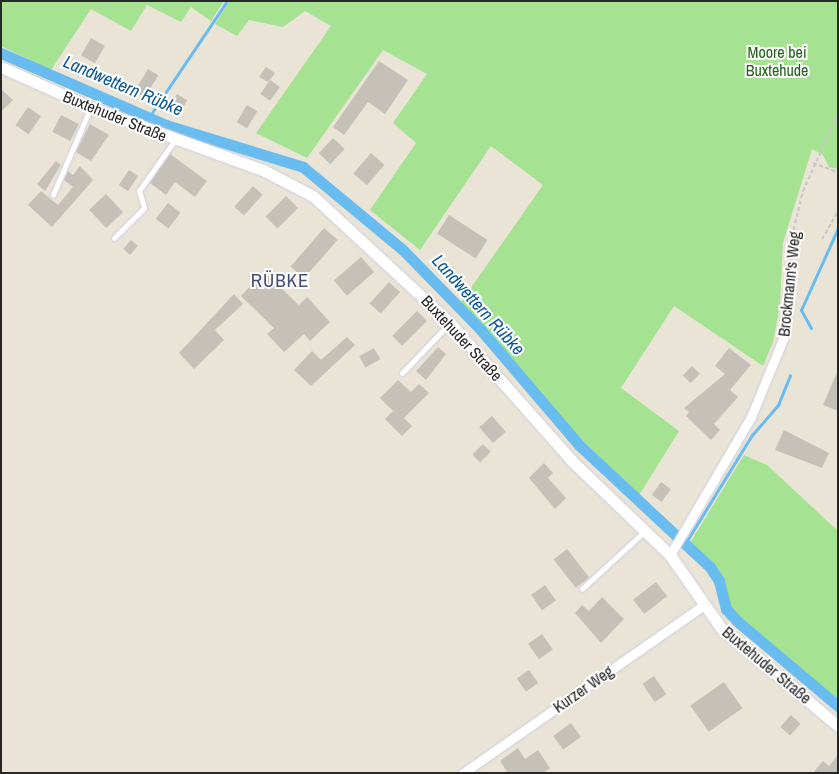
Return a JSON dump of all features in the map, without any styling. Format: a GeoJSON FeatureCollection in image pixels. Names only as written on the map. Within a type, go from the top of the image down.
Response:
{"type":"FeatureCollection","features":[{"type":"Feature","properties":{"kind":"street","name":"Buxtehuder Straße"},"geometry":{"type":"LineString","coordinates":[[2,69],[91,108],[175,140],[263,170],[313,196],[450,323],[565,454],[645,531],[672,551],[704,606],[732,638],[838,726]]}},
{"type":"Feature","properties":{"kind":"street","name":"Brockmann's Weg"},"geometry":{"type":"LineString","coordinates":[[672,551],[750,417],[785,334]]}},
{"type":"Feature","properties":{"kind":"street","name":"Kurzer Weg"},"geometry":{"type":"LineString","coordinates":[[463,773],[704,606]]}},
{"type":"Feature","properties":{"kind":"lane"},"geometry":{"type":"LineString","coordinates":[[53,195],[91,108]]}},
{"type":"Feature","properties":{"kind":"lane"},"geometry":{"type":"LineString","coordinates":[[114,238],[144,208],[139,191],[175,140]]}},
{"type":"Feature","properties":{"kind":"lane"},"geometry":{"type":"LineString","coordinates":[[402,373],[450,323]]}},
{"type":"Feature","properties":{"kind":"lane"},"geometry":{"type":"LineString","coordinates":[[582,589],[645,531]]}},
{"type":"Feature","properties":{"kind":"path","name":"Brockmann's Weg"},"geometry":{"type":"LineString","coordinates":[[785,334],[792,236],[813,163],[838,114]]}},
{"type":"Feature","properties":{"kind":"path"},"geometry":{"type":"LineString","coordinates":[[813,163],[838,172]]}},
{"type":"Feature","properties":{"kind":"path"},"geometry":{"type":"LineString","coordinates":[[822,239],[838,211]]}},
{"type":"Feature","properties":{"kind":"green space"},"geometry":{"type":"Polygon","coordinates":[[[1,1],[224,1],[211,21],[191,7],[181,22],[147,5],[131,31],[91,9],[51,70],[1,46],[1,1]]]}},
{"type":"Feature","properties":{"kind":"green space","name":"Moore bei Buxtehude"},"geometry":{"type":"Polygon","coordinates":[[[230,1],[838,1],[838,169],[829,167],[823,155],[812,149],[783,243],[780,305],[773,342],[763,366],[674,306],[621,388],[679,431],[638,497],[531,388],[461,302],[543,185],[491,146],[420,250],[370,210],[416,143],[393,123],[427,74],[383,50],[307,158],[256,133],[331,26],[305,11],[283,27],[249,20],[237,36],[215,24],[230,1]]]}},
{"type":"Feature","properties":{"kind":"green space"},"geometry":{"type":"Polygon","coordinates":[[[744,455],[767,465],[838,531],[838,699],[739,619],[729,608],[723,582],[714,567],[688,546],[744,455]]]}},
{"type":"Feature","properties":{"kind":"building"},"geometry":{"type":"Polygon","coordinates":[[[91,38],[105,46],[95,63],[81,55],[91,38]]]}},
{"type":"Feature","properties":{"kind":"building"},"geometry":{"type":"Polygon","coordinates":[[[379,61],[408,80],[385,114],[368,102],[344,135],[333,127],[379,61]]]}},
{"type":"Feature","properties":{"kind":"building"},"geometry":{"type":"Polygon","coordinates":[[[266,67],[275,73],[268,82],[259,77],[266,67]]]}},
{"type":"Feature","properties":{"kind":"building"},"geometry":{"type":"Polygon","coordinates":[[[148,69],[158,75],[145,97],[135,91],[148,69]]]}},
{"type":"Feature","properties":{"kind":"building"},"geometry":{"type":"Polygon","coordinates":[[[270,80],[280,87],[270,101],[260,94],[270,80]]]}},
{"type":"Feature","properties":{"kind":"building"},"geometry":{"type":"Polygon","coordinates":[[[1,89],[13,100],[1,112],[1,89]]]}},
{"type":"Feature","properties":{"kind":"building"},"geometry":{"type":"Polygon","coordinates":[[[177,94],[187,100],[179,114],[169,108],[177,94]]]}},
{"type":"Feature","properties":{"kind":"building"},"geometry":{"type":"Polygon","coordinates":[[[247,105],[257,111],[247,128],[237,122],[247,105]]]}},
{"type":"Feature","properties":{"kind":"building"},"geometry":{"type":"Polygon","coordinates":[[[28,107],[41,116],[28,134],[15,125],[28,107]]]}},
{"type":"Feature","properties":{"kind":"building"},"geometry":{"type":"Polygon","coordinates":[[[61,115],[79,124],[70,141],[52,132],[61,115]]]}},
{"type":"Feature","properties":{"kind":"building"},"geometry":{"type":"Polygon","coordinates":[[[90,124],[109,135],[91,161],[76,152],[90,124]]]}},
{"type":"Feature","properties":{"kind":"building"},"geometry":{"type":"Polygon","coordinates":[[[333,138],[345,149],[330,164],[319,153],[333,138]]]}},
{"type":"Feature","properties":{"kind":"building"},"geometry":{"type":"Polygon","coordinates":[[[371,153],[385,165],[367,185],[353,173],[371,153]]]}},
{"type":"Feature","properties":{"kind":"building"},"geometry":{"type":"Polygon","coordinates":[[[170,154],[207,181],[195,197],[175,182],[166,195],[150,183],[170,154]]]}},
{"type":"Feature","properties":{"kind":"building"},"geometry":{"type":"Polygon","coordinates":[[[56,161],[61,165],[45,191],[37,184],[56,161]]]}},
{"type":"Feature","properties":{"kind":"building"},"geometry":{"type":"Polygon","coordinates":[[[80,166],[93,180],[52,227],[28,205],[41,191],[58,205],[73,187],[64,180],[68,171],[73,175],[80,166]]]}},
{"type":"Feature","properties":{"kind":"building"},"geometry":{"type":"Polygon","coordinates":[[[129,170],[138,176],[128,191],[119,185],[129,170]]]}},
{"type":"Feature","properties":{"kind":"building"},"geometry":{"type":"Polygon","coordinates":[[[253,186],[263,195],[244,216],[234,207],[253,186]]]}},
{"type":"Feature","properties":{"kind":"building"},"geometry":{"type":"Polygon","coordinates":[[[106,194],[123,212],[106,228],[89,210],[106,194]]]}},
{"type":"Feature","properties":{"kind":"building"},"geometry":{"type":"Polygon","coordinates":[[[286,196],[298,208],[278,229],[265,217],[286,196]]]}},
{"type":"Feature","properties":{"kind":"building"},"geometry":{"type":"Polygon","coordinates":[[[168,203],[181,213],[168,229],[156,219],[168,203]]]}},
{"type":"Feature","properties":{"kind":"building"},"geometry":{"type":"Polygon","coordinates":[[[449,215],[488,240],[476,259],[437,233],[449,215]]]}},
{"type":"Feature","properties":{"kind":"building"},"geometry":{"type":"Polygon","coordinates":[[[324,228],[338,240],[304,278],[291,266],[324,228]]]}},
{"type":"Feature","properties":{"kind":"building"},"geometry":{"type":"Polygon","coordinates":[[[131,240],[138,246],[130,255],[123,249],[131,240]]]}},
{"type":"Feature","properties":{"kind":"building"},"geometry":{"type":"Polygon","coordinates":[[[361,257],[374,272],[347,296],[334,281],[361,257]]]}},
{"type":"Feature","properties":{"kind":"building"},"geometry":{"type":"Polygon","coordinates":[[[264,272],[299,305],[307,297],[330,322],[310,341],[304,334],[284,352],[267,334],[274,328],[241,296],[264,272]]]}},
{"type":"Feature","properties":{"kind":"building"},"geometry":{"type":"Polygon","coordinates":[[[389,282],[400,292],[381,314],[370,304],[389,282]]]}},
{"type":"Feature","properties":{"kind":"building"},"geometry":{"type":"Polygon","coordinates":[[[234,294],[243,304],[215,330],[224,340],[194,369],[179,353],[234,294]]]}},
{"type":"Feature","properties":{"kind":"building"},"geometry":{"type":"Polygon","coordinates":[[[417,311],[427,321],[402,346],[392,336],[417,311]]]}},
{"type":"Feature","properties":{"kind":"building"},"geometry":{"type":"Polygon","coordinates":[[[347,337],[355,345],[311,386],[294,370],[312,351],[321,360],[347,337]]]}},
{"type":"Feature","properties":{"kind":"building"},"geometry":{"type":"Polygon","coordinates":[[[438,347],[446,354],[426,380],[416,371],[438,347]]]}},
{"type":"Feature","properties":{"kind":"building"},"geometry":{"type":"Polygon","coordinates":[[[374,348],[380,359],[365,368],[359,356],[374,348]]]}},
{"type":"Feature","properties":{"kind":"building"},"geometry":{"type":"Polygon","coordinates":[[[729,348],[751,365],[730,390],[738,397],[714,424],[720,430],[711,440],[686,416],[689,412],[684,408],[725,374],[715,366],[729,348]]]}},
{"type":"Feature","properties":{"kind":"building"},"geometry":{"type":"Polygon","coordinates":[[[692,366],[700,374],[691,383],[683,375],[692,366]]]}},
{"type":"Feature","properties":{"kind":"building"},"geometry":{"type":"Polygon","coordinates":[[[838,370],[838,411],[823,405],[838,370]]]}},
{"type":"Feature","properties":{"kind":"building"},"geometry":{"type":"Polygon","coordinates":[[[398,380],[411,392],[419,384],[429,393],[404,418],[412,426],[402,436],[385,419],[393,411],[380,398],[398,380]]]}},
{"type":"Feature","properties":{"kind":"building"},"geometry":{"type":"Polygon","coordinates":[[[492,416],[506,432],[493,443],[479,427],[492,416]]]}},
{"type":"Feature","properties":{"kind":"building"},"geometry":{"type":"Polygon","coordinates":[[[784,430],[829,453],[822,468],[775,450],[784,430]]]}},
{"type":"Feature","properties":{"kind":"building"},"geometry":{"type":"Polygon","coordinates":[[[483,444],[491,452],[480,462],[472,455],[483,444]]]}},
{"type":"Feature","properties":{"kind":"building"},"geometry":{"type":"Polygon","coordinates":[[[544,463],[553,473],[548,478],[566,498],[555,509],[529,478],[544,463]]]}},
{"type":"Feature","properties":{"kind":"building"},"geometry":{"type":"Polygon","coordinates":[[[661,482],[671,489],[662,502],[652,495],[661,482]]]}},
{"type":"Feature","properties":{"kind":"building"},"geometry":{"type":"Polygon","coordinates":[[[567,549],[589,577],[576,588],[554,559],[567,549]]]}},
{"type":"Feature","properties":{"kind":"building"},"geometry":{"type":"Polygon","coordinates":[[[656,582],[667,596],[644,614],[633,600],[656,582]]]}},
{"type":"Feature","properties":{"kind":"building"},"geometry":{"type":"Polygon","coordinates":[[[545,585],[556,601],[542,610],[531,595],[545,585]]]}},
{"type":"Feature","properties":{"kind":"building"},"geometry":{"type":"Polygon","coordinates":[[[602,597],[624,619],[601,643],[575,613],[582,605],[589,611],[602,597]]]}},
{"type":"Feature","properties":{"kind":"building"},"geometry":{"type":"Polygon","coordinates":[[[542,634],[553,650],[539,659],[528,644],[542,634]]]}},
{"type":"Feature","properties":{"kind":"building"},"geometry":{"type":"Polygon","coordinates":[[[529,670],[538,683],[526,692],[517,679],[529,670]]]}},
{"type":"Feature","properties":{"kind":"building"},"geometry":{"type":"Polygon","coordinates":[[[654,676],[666,694],[655,702],[642,684],[654,676]]]}},
{"type":"Feature","properties":{"kind":"building"},"geometry":{"type":"Polygon","coordinates":[[[724,682],[742,708],[709,732],[690,706],[724,682]]]}},
{"type":"Feature","properties":{"kind":"building"},"geometry":{"type":"Polygon","coordinates":[[[791,715],[801,724],[790,736],[780,727],[791,715]]]}},
{"type":"Feature","properties":{"kind":"building"},"geometry":{"type":"Polygon","coordinates":[[[571,723],[581,737],[563,750],[553,736],[571,723]]]}},
{"type":"Feature","properties":{"kind":"building"},"geometry":{"type":"Polygon","coordinates":[[[518,748],[525,759],[538,750],[550,768],[543,773],[508,773],[500,761],[518,748]]]}},
{"type":"Feature","properties":{"kind":"building"},"geometry":{"type":"Polygon","coordinates":[[[838,755],[838,773],[813,773],[823,761],[829,766],[838,755]]]}},
{"type":"Feature","properties":{"kind":"waterway"},"geometry":{"type":"LineString","coordinates":[[149,117],[227,1]]}},
{"type":"Feature","properties":{"kind":"waterway","name":"Landwettern Rübke"},"geometry":{"type":"LineString","coordinates":[[1,53],[166,125],[303,167],[403,250],[480,329],[579,445],[710,567],[719,581],[726,609],[737,621],[838,706]]}},
{"type":"Feature","properties":{"kind":"waterway"},"geometry":{"type":"LineString","coordinates":[[811,328],[801,310],[838,228]]}},
{"type":"Feature","properties":{"kind":"waterway"},"geometry":{"type":"LineString","coordinates":[[683,547],[752,435],[778,405],[790,375]]}},
{"type":"Feature","properties":{"kind":"district","name":"RÜBKE"},"geometry":{"type":"Point","coordinates":[280,281]}}]}
